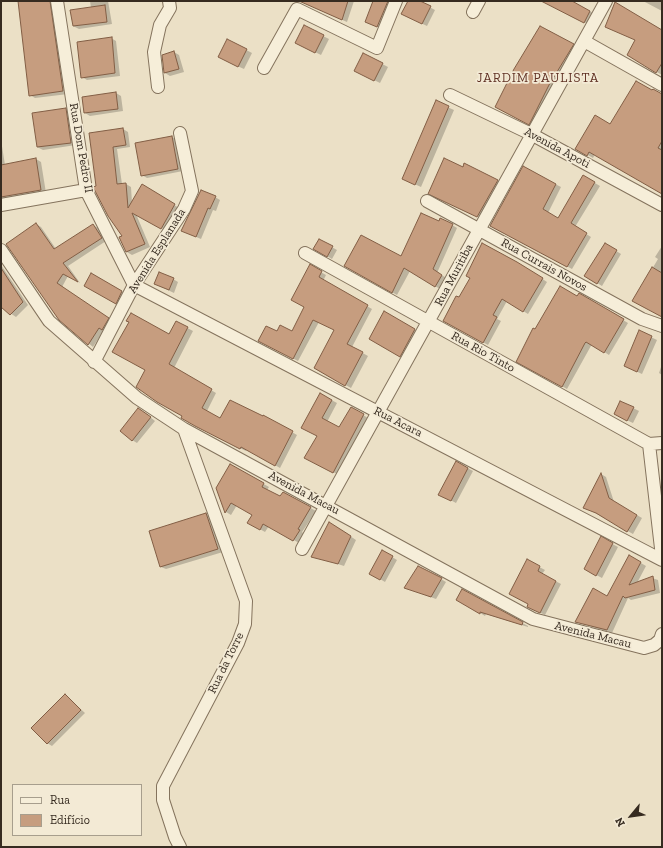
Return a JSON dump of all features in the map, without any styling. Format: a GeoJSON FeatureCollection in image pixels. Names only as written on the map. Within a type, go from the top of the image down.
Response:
{"type":"FeatureCollection","features":[{"type":"Feature","properties":{"kind":"street","name":"Rua Dom Pedro II"},"geometry":{"type":"LineString","coordinates":[[57,1],[86,190],[134,285]]}},
{"type":"Feature","properties":{"kind":"street"},"geometry":{"type":"LineString","coordinates":[[158,87],[154,52],[160,25],[170,8],[169,1]]}},
{"type":"Feature","properties":{"kind":"street"},"geometry":{"type":"LineString","coordinates":[[264,68],[297,9],[377,48],[396,1]]}},
{"type":"Feature","properties":{"kind":"street"},"geometry":{"type":"LineString","coordinates":[[473,12],[479,1]]}},
{"type":"Feature","properties":{"kind":"street","name":"Rua Muritiba"},"geometry":{"type":"LineString","coordinates":[[302,548],[429,322],[478,229],[606,1]]}},
{"type":"Feature","properties":{"kind":"street"},"geometry":{"type":"LineString","coordinates":[[584,41],[662,85]]}},
{"type":"Feature","properties":{"kind":"street","name":"Avenida Apoti"},"geometry":{"type":"LineString","coordinates":[[450,95],[531,134],[662,205]]}},
{"type":"Feature","properties":{"kind":"street","name":"Avenida Esplanada"},"geometry":{"type":"LineString","coordinates":[[94,362],[134,285],[184,209],[192,191],[180,133]]}},
{"type":"Feature","properties":{"kind":"street"},"geometry":{"type":"LineString","coordinates":[[1,205],[86,190]]}},
{"type":"Feature","properties":{"kind":"street","name":"Rua Currais Novos"},"geometry":{"type":"LineString","coordinates":[[427,200],[642,319],[662,326]]}},
{"type":"Feature","properties":{"kind":"street","name":"Avenida Macau"},"geometry":{"type":"LineString","coordinates":[[1,250],[49,321],[94,362],[138,398],[184,429],[533,619],[644,648],[654,645],[661,637]]}},
{"type":"Feature","properties":{"kind":"street","name":"Rua Rio Tinto"},"geometry":{"type":"LineString","coordinates":[[305,253],[649,444]]}},
{"type":"Feature","properties":{"kind":"street","name":"Rua Acara"},"geometry":{"type":"LineString","coordinates":[[134,285],[662,558]]}},
{"type":"Feature","properties":{"kind":"street","name":"Rua da Torre"},"geometry":{"type":"LineString","coordinates":[[180,847],[175,837],[163,800],[163,786],[238,643],[246,624],[246,601],[184,429]]}},
{"type":"Feature","properties":{"kind":"street"},"geometry":{"type":"LineString","coordinates":[[662,443],[649,444],[662,558]]}},
{"type":"Feature","properties":{"kind":"building"},"geometry":{"type":"Polygon","coordinates":[[[18,1],[50,1],[63,91],[29,96],[18,1]]]}},
{"type":"Feature","properties":{"kind":"building"},"geometry":{"type":"Polygon","coordinates":[[[299,1],[348,1],[342,20],[299,1]]]}},
{"type":"Feature","properties":{"kind":"building"},"geometry":{"type":"Polygon","coordinates":[[[373,1],[388,1],[377,27],[365,22],[373,1]]]}},
{"type":"Feature","properties":{"kind":"building"},"geometry":{"type":"Polygon","coordinates":[[[408,1],[420,1],[431,6],[422,24],[401,14],[408,1]]]}},
{"type":"Feature","properties":{"kind":"building"},"geometry":{"type":"Polygon","coordinates":[[[541,1],[572,1],[590,11],[584,23],[541,1]]]}},
{"type":"Feature","properties":{"kind":"building"},"geometry":{"type":"Polygon","coordinates":[[[615,2],[662,30],[662,63],[656,73],[627,55],[635,40],[605,27],[615,2]]]}},
{"type":"Feature","properties":{"kind":"building"},"geometry":{"type":"Polygon","coordinates":[[[105,5],[107,22],[73,26],[70,10],[105,5]]]}},
{"type":"Feature","properties":{"kind":"building"},"geometry":{"type":"Polygon","coordinates":[[[304,25],[324,35],[315,53],[295,43],[304,25]]]}},
{"type":"Feature","properties":{"kind":"building"},"geometry":{"type":"Polygon","coordinates":[[[540,26],[574,44],[549,85],[529,125],[495,107],[514,69],[540,26]]]}},
{"type":"Feature","properties":{"kind":"building"},"geometry":{"type":"Polygon","coordinates":[[[112,37],[115,73],[81,78],[77,42],[112,37]]]}},
{"type":"Feature","properties":{"kind":"building"},"geometry":{"type":"Polygon","coordinates":[[[227,39],[247,49],[238,67],[218,57],[227,39]]]}},
{"type":"Feature","properties":{"kind":"building"},"geometry":{"type":"Polygon","coordinates":[[[174,51],[179,69],[164,73],[162,55],[174,51]]]}},
{"type":"Feature","properties":{"kind":"building"},"geometry":{"type":"Polygon","coordinates":[[[363,53],[383,63],[374,81],[354,71],[363,53]]]}},
{"type":"Feature","properties":{"kind":"building"},"geometry":{"type":"Polygon","coordinates":[[[636,81],[662,94],[662,141],[658,148],[662,150],[662,194],[589,152],[587,156],[575,149],[595,115],[610,124],[636,81]]]}},
{"type":"Feature","properties":{"kind":"building"},"geometry":{"type":"Polygon","coordinates":[[[116,92],[118,109],[84,113],[82,97],[116,92]]]}},
{"type":"Feature","properties":{"kind":"building"},"geometry":{"type":"Polygon","coordinates":[[[436,100],[449,106],[415,185],[402,179],[436,100]]]}},
{"type":"Feature","properties":{"kind":"building"},"geometry":{"type":"Polygon","coordinates":[[[66,108],[71,143],[37,147],[32,113],[66,108]]]}},
{"type":"Feature","properties":{"kind":"building"},"geometry":{"type":"Polygon","coordinates":[[[123,128],[126,145],[113,147],[117,184],[126,183],[128,208],[142,184],[175,204],[161,229],[132,213],[145,244],[126,252],[119,237],[122,236],[108,216],[93,187],[96,186],[89,133],[123,128]]]}},
{"type":"Feature","properties":{"kind":"building"},"geometry":{"type":"Polygon","coordinates":[[[172,136],[178,169],[141,176],[135,143],[172,136]]]}},
{"type":"Feature","properties":{"kind":"building"},"geometry":{"type":"Polygon","coordinates":[[[36,158],[41,190],[1,197],[1,165],[36,158]]]}},
{"type":"Feature","properties":{"kind":"building"},"geometry":{"type":"Polygon","coordinates":[[[444,158],[463,167],[464,163],[498,180],[477,217],[428,194],[444,158]]]}},
{"type":"Feature","properties":{"kind":"building"},"geometry":{"type":"Polygon","coordinates":[[[523,166],[556,184],[543,209],[558,218],[583,175],[595,182],[571,223],[587,233],[567,267],[490,226],[523,166]]]}},
{"type":"Feature","properties":{"kind":"building"},"geometry":{"type":"Polygon","coordinates":[[[201,190],[216,196],[210,209],[208,208],[196,237],[181,231],[201,190]]]}},
{"type":"Feature","properties":{"kind":"building"},"geometry":{"type":"Polygon","coordinates":[[[421,213],[439,221],[440,218],[453,224],[433,269],[442,275],[435,287],[404,268],[392,293],[344,266],[361,235],[401,256],[421,213]]]}},
{"type":"Feature","properties":{"kind":"building"},"geometry":{"type":"Polygon","coordinates":[[[36,223],[54,249],[93,224],[102,238],[63,263],[78,282],[63,274],[57,283],[109,318],[102,330],[99,328],[88,345],[59,320],[6,244],[36,223]]]}},
{"type":"Feature","properties":{"kind":"building"},"geometry":{"type":"Polygon","coordinates":[[[319,239],[333,246],[327,257],[313,249],[319,239]]]}},
{"type":"Feature","properties":{"kind":"building"},"geometry":{"type":"Polygon","coordinates":[[[482,243],[543,278],[523,312],[502,299],[493,315],[497,317],[483,343],[443,321],[456,296],[459,297],[470,278],[466,276],[482,243]]]}},
{"type":"Feature","properties":{"kind":"building"},"geometry":{"type":"Polygon","coordinates":[[[605,243],[617,250],[597,284],[584,276],[605,243]]]}},
{"type":"Feature","properties":{"kind":"building"},"geometry":{"type":"Polygon","coordinates":[[[310,264],[322,271],[319,277],[368,305],[347,344],[363,352],[345,386],[314,368],[334,330],[313,320],[293,359],[258,341],[266,326],[277,331],[280,325],[292,331],[304,307],[291,300],[310,264]]]}},
{"type":"Feature","properties":{"kind":"building"},"geometry":{"type":"Polygon","coordinates":[[[652,267],[662,273],[662,317],[632,301],[652,267]]]}},
{"type":"Feature","properties":{"kind":"building"},"geometry":{"type":"Polygon","coordinates":[[[1,268],[23,302],[10,315],[1,307],[1,268]]]}},
{"type":"Feature","properties":{"kind":"building"},"geometry":{"type":"Polygon","coordinates":[[[159,272],[174,278],[169,290],[154,284],[159,272]]]}},
{"type":"Feature","properties":{"kind":"building"},"geometry":{"type":"Polygon","coordinates":[[[91,273],[122,291],[116,304],[84,286],[91,273]]]}},
{"type":"Feature","properties":{"kind":"building"},"geometry":{"type":"Polygon","coordinates":[[[560,286],[577,296],[579,293],[624,319],[604,353],[586,342],[585,343],[562,387],[516,362],[533,328],[535,329],[560,286]]]}},
{"type":"Feature","properties":{"kind":"building"},"geometry":{"type":"Polygon","coordinates":[[[384,311],[415,329],[400,357],[369,339],[384,311]]]}},
{"type":"Feature","properties":{"kind":"building"},"geometry":{"type":"Polygon","coordinates":[[[131,313],[169,334],[176,321],[188,327],[169,364],[212,389],[202,408],[220,418],[230,400],[293,431],[275,466],[241,447],[240,449],[195,426],[136,387],[145,370],[112,352],[129,322],[126,321],[131,313]]]}},
{"type":"Feature","properties":{"kind":"building"},"geometry":{"type":"Polygon","coordinates":[[[639,330],[652,336],[637,372],[624,366],[639,330]]]}},
{"type":"Feature","properties":{"kind":"building"},"geometry":{"type":"Polygon","coordinates":[[[320,393],[332,400],[322,418],[339,427],[351,407],[364,414],[333,473],[304,458],[317,436],[301,428],[320,393]]]}},
{"type":"Feature","properties":{"kind":"building"},"geometry":{"type":"Polygon","coordinates":[[[620,401],[634,407],[627,421],[614,414],[620,401]]]}},
{"type":"Feature","properties":{"kind":"building"},"geometry":{"type":"Polygon","coordinates":[[[138,408],[151,417],[132,441],[120,431],[138,408]]]}},
{"type":"Feature","properties":{"kind":"building"},"geometry":{"type":"Polygon","coordinates":[[[456,461],[468,468],[451,501],[438,495],[456,461]]]}},
{"type":"Feature","properties":{"kind":"building"},"geometry":{"type":"Polygon","coordinates":[[[230,464],[264,483],[262,487],[280,496],[283,492],[311,507],[293,541],[263,524],[260,530],[247,523],[252,515],[231,503],[225,513],[216,488],[230,464]]]}},
{"type":"Feature","properties":{"kind":"building"},"geometry":{"type":"Polygon","coordinates":[[[601,473],[609,498],[637,515],[627,532],[596,513],[583,508],[601,473]]]}},
{"type":"Feature","properties":{"kind":"building"},"geometry":{"type":"Polygon","coordinates":[[[206,513],[218,549],[160,567],[149,531],[206,513]]]}},
{"type":"Feature","properties":{"kind":"building"},"geometry":{"type":"Polygon","coordinates":[[[329,522],[351,536],[338,564],[311,557],[329,522]]]}},
{"type":"Feature","properties":{"kind":"building"},"geometry":{"type":"Polygon","coordinates":[[[601,536],[613,543],[596,576],[584,569],[601,536]]]}},
{"type":"Feature","properties":{"kind":"building"},"geometry":{"type":"Polygon","coordinates":[[[382,550],[393,556],[380,580],[369,574],[382,550]]]}},
{"type":"Feature","properties":{"kind":"building"},"geometry":{"type":"Polygon","coordinates":[[[629,555],[641,562],[629,585],[653,576],[655,590],[625,598],[623,596],[607,630],[575,622],[593,588],[607,596],[629,555]]]}},
{"type":"Feature","properties":{"kind":"building"},"geometry":{"type":"Polygon","coordinates":[[[527,559],[540,566],[538,571],[556,581],[540,613],[527,607],[528,604],[509,594],[527,559]]]}},
{"type":"Feature","properties":{"kind":"building"},"geometry":{"type":"Polygon","coordinates":[[[418,566],[442,578],[431,597],[404,588],[418,566]]]}},
{"type":"Feature","properties":{"kind":"building"},"geometry":{"type":"Polygon","coordinates":[[[462,589],[523,622],[522,625],[480,612],[480,614],[456,600],[462,589]]]}},
{"type":"Feature","properties":{"kind":"building"},"geometry":{"type":"Polygon","coordinates":[[[65,694],[81,710],[47,744],[31,728],[65,694]]]}},
{"type":"Feature","properties":{"kind":"district","name":"JARDIM PAULISTA"},"geometry":{"type":"Point","coordinates":[538,78]}}]}
